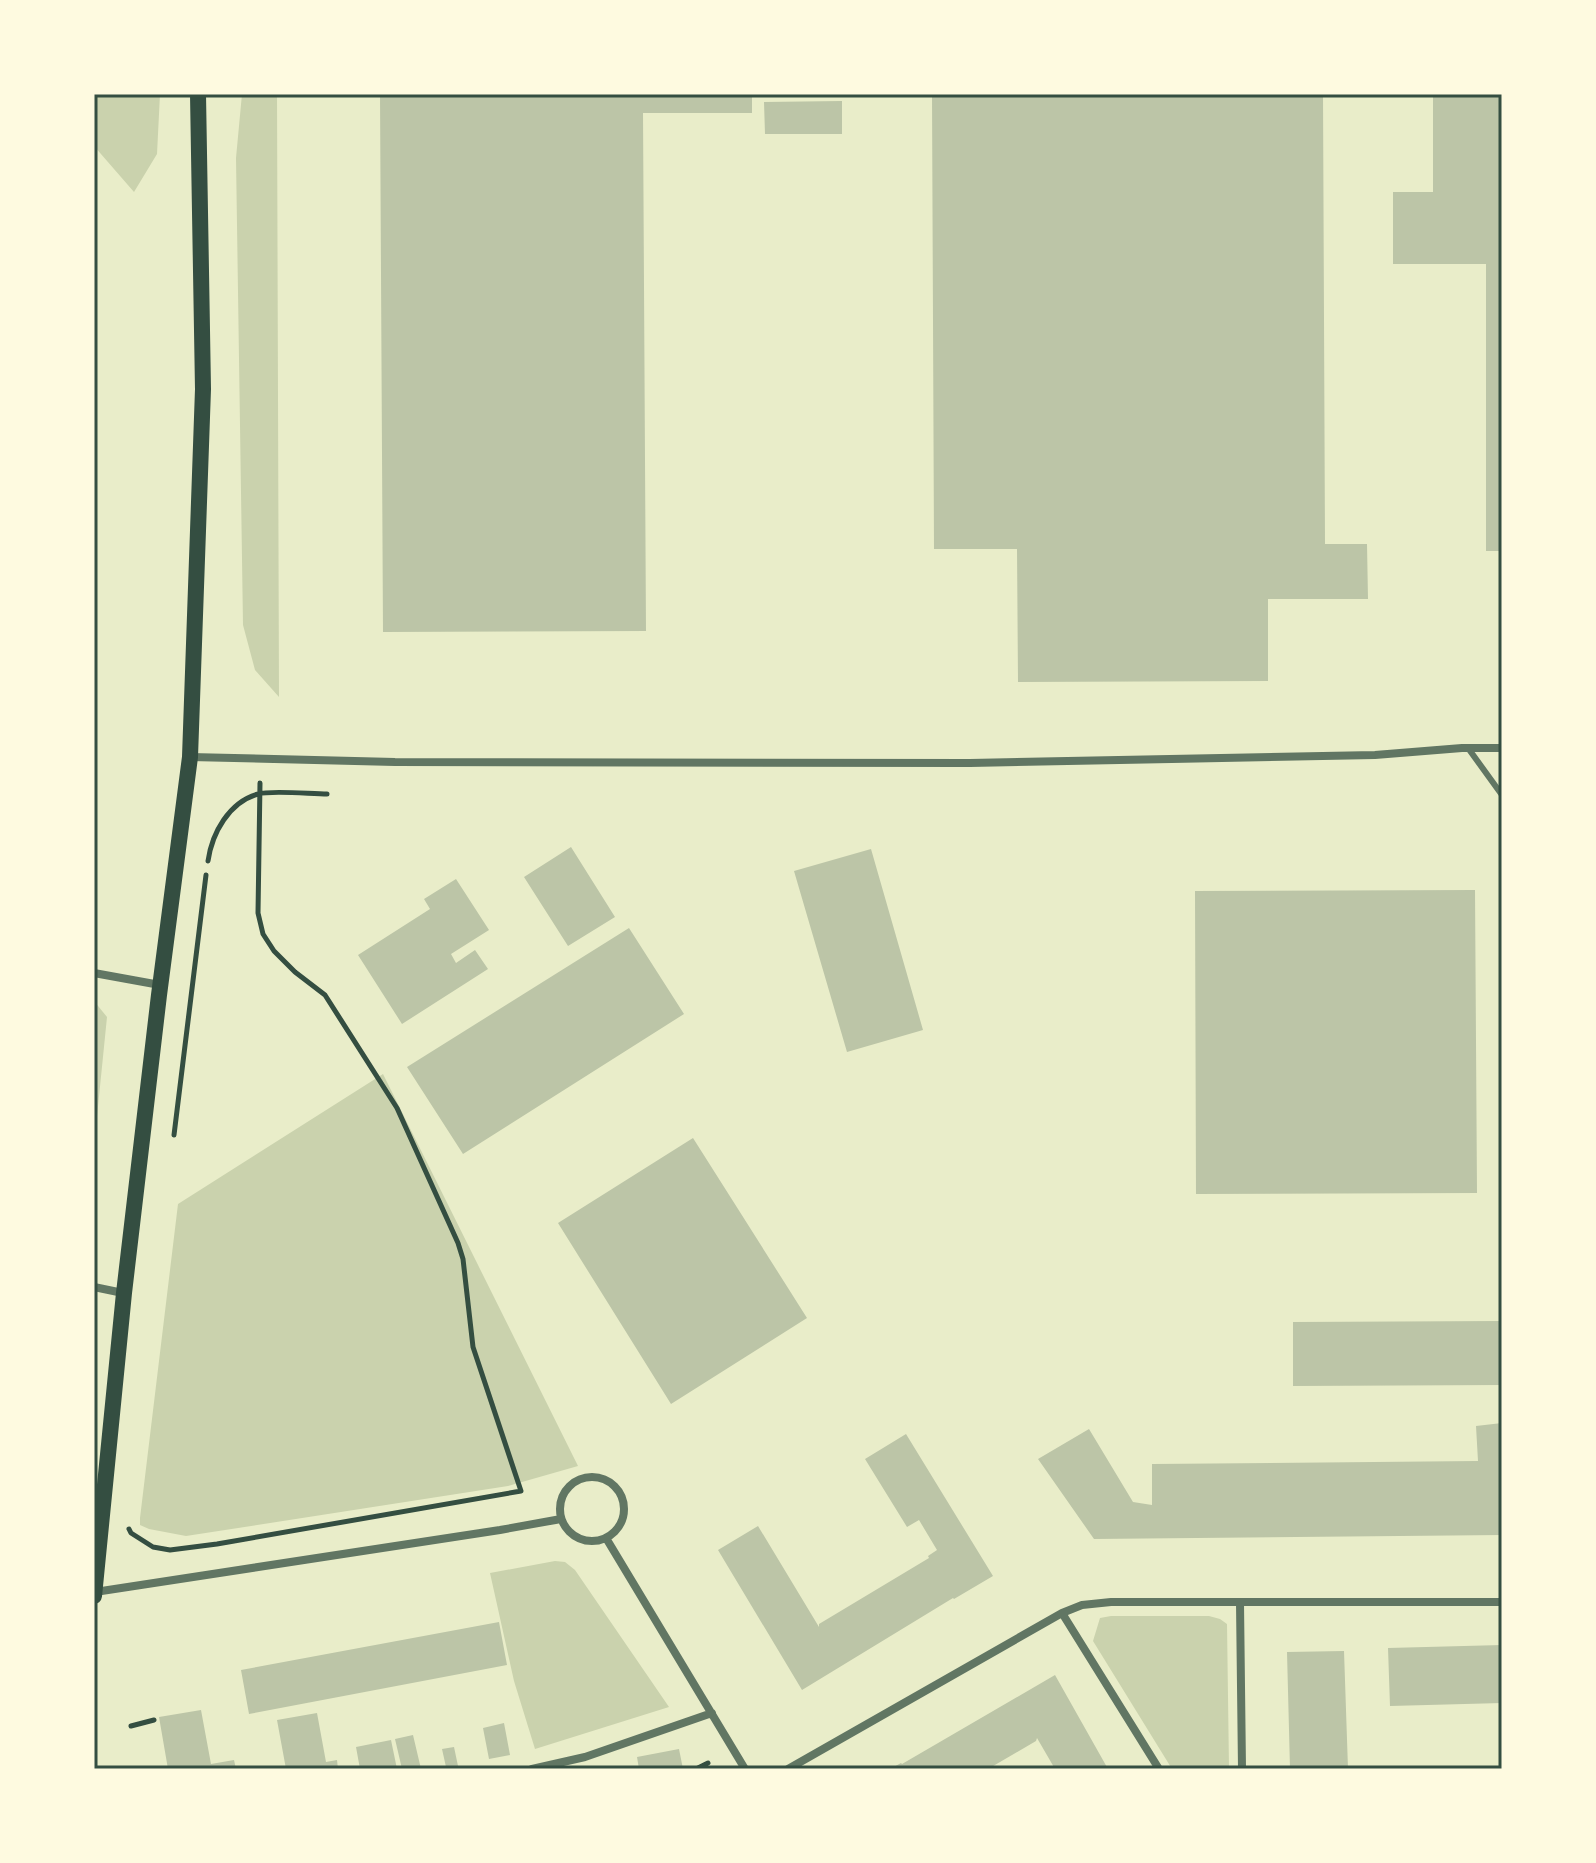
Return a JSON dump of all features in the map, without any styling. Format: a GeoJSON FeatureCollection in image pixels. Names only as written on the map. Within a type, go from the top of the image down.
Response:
{"type":"FeatureCollection","features":[{"type":"Feature","properties":{"kind":"main road"},"geometry":{"type":"LineString","coordinates":[[94,1594],[124,1293],[190,757],[203,389],[198,94]]}},
{"type":"Feature","properties":{"kind":"street"},"geometry":{"type":"LineString","coordinates":[[190,757],[395,762],[970,763],[1375,755],[1502,748]]}},
{"type":"Feature","properties":{"kind":"street"},"geometry":{"type":"LineString","coordinates":[[94,973],[161,985]]}},
{"type":"Feature","properties":{"kind":"street"},"geometry":{"type":"LineString","coordinates":[[94,1287],[124,1293]]}},
{"type":"Feature","properties":{"kind":"street"},"geometry":{"type":"LineString","coordinates":[[586,1477],[608,1481],[622,1497],[624,1509],[620,1526],[606,1538],[588,1542],[579,1539],[571,1534],[561,1519],[561,1497],[567,1488],[586,1477]]}},
{"type":"Feature","properties":{"kind":"street"},"geometry":{"type":"LineString","coordinates":[[94,1594],[561,1519]]}},
{"type":"Feature","properties":{"kind":"street"},"geometry":{"type":"LineString","coordinates":[[606,1538],[745,1769]]}},
{"type":"Feature","properties":{"kind":"street"},"geometry":{"type":"LineString","coordinates":[[788,1769],[1062,1613],[1082,1605],[1111,1602],[1502,1602]]}},
{"type":"Feature","properties":{"kind":"street"},"geometry":{"type":"LineString","coordinates":[[1240,1603],[1242,1769]]}},
{"type":"Feature","properties":{"kind":"street"},"geometry":{"type":"LineString","coordinates":[[1062,1613],[1159,1769]]}},
{"type":"Feature","properties":{"kind":"street"},"geometry":{"type":"LineString","coordinates":[[532,1769],[585,1757],[712,1713]]}},
{"type":"Feature","properties":{"kind":"lane"},"geometry":{"type":"LineString","coordinates":[[1468,748],[1502,795]]}},
{"type":"Feature","properties":{"kind":"path"},"geometry":{"type":"LineString","coordinates":[[127,1520],[131,1533],[153,1547],[170,1550],[521,1491],[473,1347],[463,1259],[458,1243],[403,1122],[360,1047],[325,995],[295,972],[274,951],[263,934],[258,913],[260,758]]}},
{"type":"Feature","properties":{"kind":"path"},"geometry":{"type":"LineString","coordinates":[[174,1137],[209,855],[219,826],[232,809],[260,793],[327,794]]}},
{"type":"Feature","properties":{"kind":"path"},"geometry":{"type":"LineString","coordinates":[[131,1726],[154,1720]]}},
{"type":"Feature","properties":{"kind":"path"},"geometry":{"type":"LineString","coordinates":[[696,1769],[708,1763]]}},
{"type":"Feature","properties":{"kind":"green space"},"geometry":{"type":"Polygon","coordinates":[[[94,94],[160,94],[157,154],[134,192],[94,146],[94,94]]]}},
{"type":"Feature","properties":{"kind":"green space"},"geometry":{"type":"Polygon","coordinates":[[[242,94],[277,94],[279,697],[255,670],[243,625],[236,158],[242,94]]]}},
{"type":"Feature","properties":{"kind":"green space"},"geometry":{"type":"Polygon","coordinates":[[[94,1001],[107,1017],[94,1146],[94,1001]]]}},
{"type":"Feature","properties":{"kind":"green space"},"geometry":{"type":"Polygon","coordinates":[[[383,1074],[578,1466],[508,1486],[186,1536],[140,1525],[178,1204],[383,1074]]]}},
{"type":"Feature","properties":{"kind":"green space"},"geometry":{"type":"Polygon","coordinates":[[[555,1561],[565,1562],[575,1570],[669,1707],[535,1749],[514,1681],[490,1573],[555,1561]]]}},
{"type":"Feature","properties":{"kind":"green space"},"geometry":{"type":"Polygon","coordinates":[[[1209,1616],[1227,1624],[1229,1769],[1172,1769],[1093,1641],[1100,1618],[1209,1616]]]}},
{"type":"Feature","properties":{"kind":"building"},"geometry":{"type":"Polygon","coordinates":[[[380,94],[752,94],[752,113],[643,113],[646,631],[383,632],[380,94]]]}},
{"type":"Feature","properties":{"kind":"building"},"geometry":{"type":"Polygon","coordinates":[[[932,94],[1323,94],[1325,544],[1367,544],[1368,599],[1268,599],[1268,681],[1018,682],[1017,549],[934,549],[932,94]]]}},
{"type":"Feature","properties":{"kind":"building"},"geometry":{"type":"Polygon","coordinates":[[[1433,94],[1502,94],[1502,551],[1486,551],[1486,264],[1393,264],[1393,192],[1433,192],[1433,94]]]}},
{"type":"Feature","properties":{"kind":"building"},"geometry":{"type":"Polygon","coordinates":[[[842,101],[842,134],[765,134],[764,102],[842,101]]]}},
{"type":"Feature","properties":{"kind":"building"},"geometry":{"type":"Polygon","coordinates":[[[571,847],[615,917],[568,946],[524,877],[571,847]]]}},
{"type":"Feature","properties":{"kind":"building"},"geometry":{"type":"Polygon","coordinates":[[[871,849],[923,1030],[847,1052],[794,871],[871,849]]]}},
{"type":"Feature","properties":{"kind":"building"},"geometry":{"type":"Polygon","coordinates":[[[456,879],[489,930],[451,954],[456,963],[475,950],[488,969],[402,1024],[358,955],[430,909],[424,899],[456,879]]]}},
{"type":"Feature","properties":{"kind":"building"},"geometry":{"type":"Polygon","coordinates":[[[1475,890],[1477,1193],[1196,1194],[1195,891],[1475,890]]]}},
{"type":"Feature","properties":{"kind":"building"},"geometry":{"type":"Polygon","coordinates":[[[629,928],[684,1014],[463,1154],[407,1067],[629,928]]]}},
{"type":"Feature","properties":{"kind":"building"},"geometry":{"type":"Polygon","coordinates":[[[693,1138],[807,1318],[671,1404],[558,1223],[693,1138]]]}},
{"type":"Feature","properties":{"kind":"building"},"geometry":{"type":"Polygon","coordinates":[[[1502,1321],[1502,1385],[1293,1386],[1293,1322],[1502,1321]]]}},
{"type":"Feature","properties":{"kind":"building"},"geometry":{"type":"Polygon","coordinates":[[[1502,1423],[1502,1535],[1094,1539],[1038,1459],[1089,1429],[1133,1502],[1152,1505],[1152,1464],[1478,1461],[1476,1426],[1502,1423]]]}},
{"type":"Feature","properties":{"kind":"building"},"geometry":{"type":"Polygon","coordinates":[[[906,1434],[993,1576],[802,1690],[718,1550],[758,1526],[819,1627],[819,1624],[929,1558],[937,1550],[919,1520],[907,1527],[865,1459],[906,1434]]]}},
{"type":"Feature","properties":{"kind":"building"},"geometry":{"type":"Polygon","coordinates":[[[499,1622],[507,1665],[249,1714],[241,1670],[499,1622]]]}},
{"type":"Feature","properties":{"kind":"building"},"geometry":{"type":"Polygon","coordinates":[[[1502,1645],[1502,1703],[1390,1706],[1388,1648],[1502,1645]]]}},
{"type":"Feature","properties":{"kind":"building"},"geometry":{"type":"Polygon","coordinates":[[[1344,1651],[1348,1769],[1290,1769],[1287,1652],[1344,1651]]]}},
{"type":"Feature","properties":{"kind":"building"},"geometry":{"type":"Polygon","coordinates":[[[1055,1675],[1108,1769],[1055,1769],[1037,1738],[988,1769],[890,1769],[902,1764],[1055,1675]]]}},
{"type":"Feature","properties":{"kind":"building"},"geometry":{"type":"Polygon","coordinates":[[[201,1710],[211,1764],[234,1760],[236,1769],[168,1769],[159,1717],[201,1710]]]}},
{"type":"Feature","properties":{"kind":"building"},"geometry":{"type":"Polygon","coordinates":[[[317,1713],[326,1762],[337,1760],[338,1769],[286,1769],[277,1720],[317,1713]]]}},
{"type":"Feature","properties":{"kind":"building"},"geometry":{"type":"Polygon","coordinates":[[[504,1723],[510,1755],[489,1759],[483,1728],[504,1723]]]}},
{"type":"Feature","properties":{"kind":"building"},"geometry":{"type":"Polygon","coordinates":[[[413,1735],[421,1769],[402,1769],[395,1739],[413,1735]]]}},
{"type":"Feature","properties":{"kind":"building"},"geometry":{"type":"Polygon","coordinates":[[[391,1740],[397,1769],[360,1769],[356,1747],[391,1740]]]}},
{"type":"Feature","properties":{"kind":"building"},"geometry":{"type":"Polygon","coordinates":[[[454,1747],[458,1766],[446,1767],[442,1749],[454,1747]]]}},
{"type":"Feature","properties":{"kind":"building"},"geometry":{"type":"Polygon","coordinates":[[[679,1749],[683,1769],[639,1769],[637,1757],[679,1749]]]}}]}
